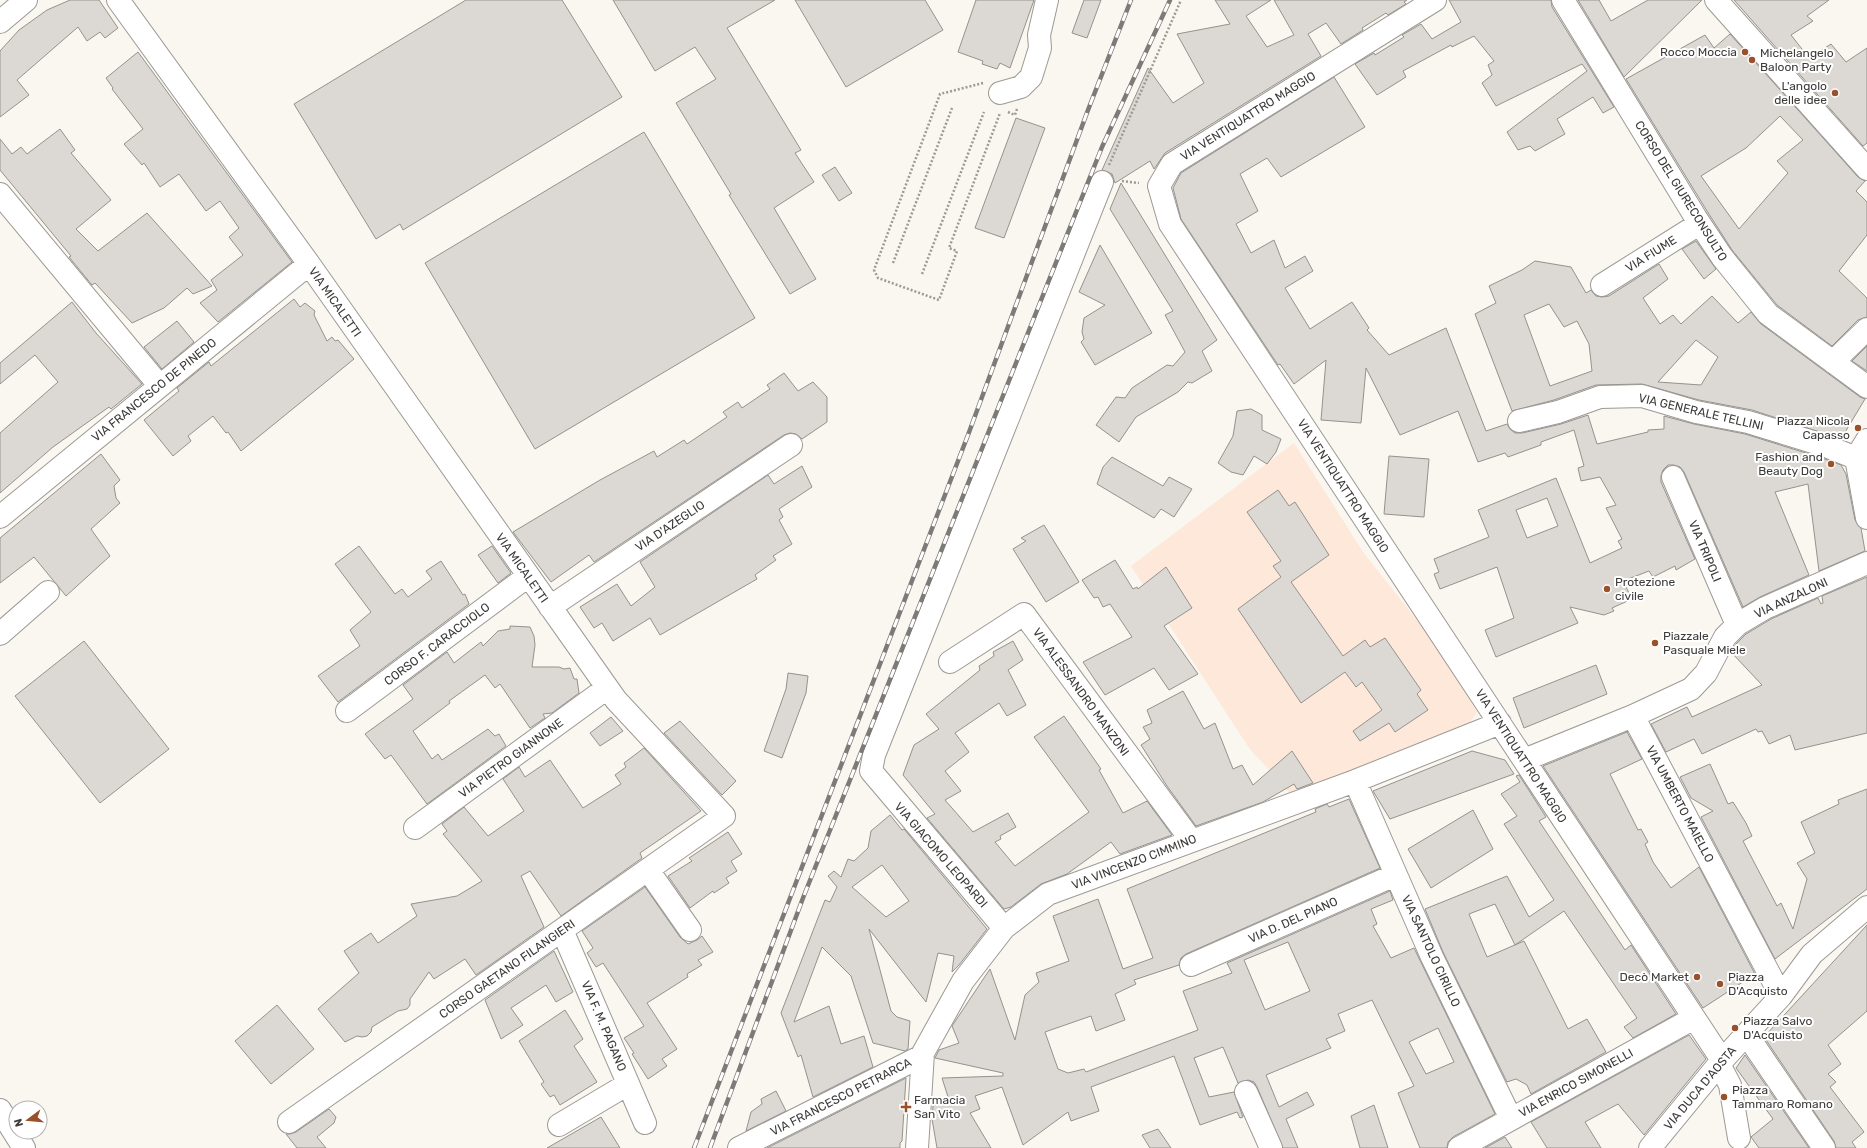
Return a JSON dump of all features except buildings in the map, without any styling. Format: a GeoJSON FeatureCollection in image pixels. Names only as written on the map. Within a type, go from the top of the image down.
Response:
{"type":"FeatureCollection","features":[{"type":"Feature","properties":{"kind":"street"},"geometry":{"type":"LineString","coordinates":[[0,22],[26,0]]}},
{"type":"Feature","properties":{"kind":"street","name":"VIA MICALETTI"},"geometry":{"type":"LineString","coordinates":[[118,0],[309,264],[607,688],[616,700],[724,816]]}},
{"type":"Feature","properties":{"kind":"street"},"geometry":{"type":"LineString","coordinates":[[1041,43],[1038,35],[1047,0]]}},
{"type":"Feature","properties":{"kind":"street"},"geometry":{"type":"LineString","coordinates":[[994,87],[1020,87],[1031,77],[1041,43],[1049,35],[1058,0]]}},
{"type":"Feature","properties":{"kind":"street","name":"VIA VENTIQUATTRO MAGGIO"},"geometry":{"type":"LineString","coordinates":[[1435,0],[1172,164],[1160,186],[1170,224],[1694,1018],[1720,1062],[1730,1085],[1739,1138]]}},
{"type":"Feature","properties":{"kind":"street","name":"CORSO DEL GIURECONSULTO"},"geometry":{"type":"LineString","coordinates":[[1563,0],[1699,224],[1722,257],[1768,314],[1867,387]]}},
{"type":"Feature","properties":{"kind":"street"},"geometry":{"type":"LineString","coordinates":[[1716,0],[1860,149],[1867,170]]}},
{"type":"Feature","properties":{"kind":"street","name":"VIA GIACOMO LEOPARDI"},"geometry":{"type":"LineString","coordinates":[[1004,928],[878,782],[871,771],[874,755],[1112,177]]}},
{"type":"Feature","properties":{"kind":"street"},"geometry":{"type":"LineString","coordinates":[[0,194],[159,385]]}},
{"type":"Feature","properties":{"kind":"street","name":"VIA FIUME"},"geometry":{"type":"LineString","coordinates":[[1602,285],[1699,224]]}},
{"type":"Feature","properties":{"kind":"street","name":"VIA FRANCESCO DE PINEDO"},"geometry":{"type":"LineString","coordinates":[[0,517],[159,385],[309,264]]}},
{"type":"Feature","properties":{"kind":"street"},"geometry":{"type":"LineString","coordinates":[[1834,362],[1867,329]]}},
{"type":"Feature","properties":{"kind":"street","name":"VIA GENERALE TELLINI"},"geometry":{"type":"LineString","coordinates":[[1519,421],[1558,412],[1600,397],[1642,396],[1696,412],[1748,422],[1826,446],[1862,449]]}},
{"type":"Feature","properties":{"kind":"street","name":"VIA D'AZEGLIO"},"geometry":{"type":"LineString","coordinates":[[550,607],[791,445]]}},
{"type":"Feature","properties":{"kind":"street"},"geometry":{"type":"LineString","coordinates":[[1862,449],[1865,508]]}},
{"type":"Feature","properties":{"kind":"street","name":"VIA TRIPOLI"},"geometry":{"type":"LineString","coordinates":[[1673,477],[1736,625]]}},
{"type":"Feature","properties":{"kind":"street","name":"VIA ANZALONI"},"geometry":{"type":"LineString","coordinates":[[1633,716],[1691,689],[1706,673],[1724,637],[1736,625],[1765,608],[1867,563]]}},
{"type":"Feature","properties":{"kind":"street","name":"CORSO F. CARACCIOLO"},"geometry":{"type":"LineString","coordinates":[[347,711],[528,576]]}},
{"type":"Feature","properties":{"kind":"street"},"geometry":{"type":"LineString","coordinates":[[0,634],[48,592]]}},
{"type":"Feature","properties":{"kind":"street","name":"VIA ALESSANDRO MANZONI"},"geometry":{"type":"LineString","coordinates":[[950,662],[1024,614],[1191,840]]}},
{"type":"Feature","properties":{"kind":"street","name":"VIA PIETRO GIANNONE"},"geometry":{"type":"LineString","coordinates":[[415,828],[607,688]]}},
{"type":"Feature","properties":{"kind":"street"},"geometry":{"type":"LineString","coordinates":[[1524,760],[1633,716]]}},
{"type":"Feature","properties":{"kind":"street","name":"VIA UMBERTO MAIELLO"},"geometry":{"type":"LineString","coordinates":[[1633,716],[1781,996]]}},
{"type":"Feature","properties":{"kind":"street","name":"VIA VINCENZO CIMMINO"},"geometry":{"type":"LineString","coordinates":[[917,1148],[922,1053],[963,981],[1004,928],[1048,894],[1191,840],[1355,781],[1500,723]]}},
{"type":"Feature","properties":{"kind":"street","name":"VIA SANTOLO CIRILLO"},"geometry":{"type":"LineString","coordinates":[[1355,781],[1432,957],[1512,1119]]}},
{"type":"Feature","properties":{"kind":"street","name":"CORSO GAETANO FILANGIERI"},"geometry":{"type":"LineString","coordinates":[[289,1122],[724,816]]}},
{"type":"Feature","properties":{"kind":"street"},"geometry":{"type":"LineString","coordinates":[[648,870],[690,930]]}},
{"type":"Feature","properties":{"kind":"street","name":"VIA D. DEL PIANO"},"geometry":{"type":"LineString","coordinates":[[1191,965],[1395,875]]}},
{"type":"Feature","properties":{"kind":"street","name":"VIA DUCA D'AOSTA"},"geometry":{"type":"LineString","coordinates":[[1650,1148],[1720,1062],[1747,1035],[1781,996],[1812,954],[1867,907]]}},
{"type":"Feature","properties":{"kind":"street","name":"VIA F. M. PAGANO"},"geometry":{"type":"LineString","coordinates":[[562,930],[645,1123]]}},
{"type":"Feature","properties":{"kind":"street","name":"VIA ENRICO SIMONELLI"},"geometry":{"type":"LineString","coordinates":[[1459,1148],[1694,1018]]}},
{"type":"Feature","properties":{"kind":"street"},"geometry":{"type":"LineString","coordinates":[[1747,1035],[1824,1148]]}},
{"type":"Feature","properties":{"kind":"street","name":"VIA FRANCESCO PETRARCA"},"geometry":{"type":"LineString","coordinates":[[739,1148],[922,1056]]}},
{"type":"Feature","properties":{"kind":"street"},"geometry":{"type":"LineString","coordinates":[[559,1125],[628,1084]]}},
{"type":"Feature","properties":{"kind":"street"},"geometry":{"type":"LineString","coordinates":[[1246,1092],[1272,1148]]}},
{"type":"Feature","properties":{"kind":"street"},"geometry":{"type":"LineString","coordinates":[[0,1110],[24,1148]]}},
{"type":"Feature","properties":{"kind":"path"},"geometry":{"type":"LineString","coordinates":[[1112,177],[1180,0]]}},
{"type":"Feature","properties":{"kind":"path"},"geometry":{"type":"LineString","coordinates":[[994,87],[942,92],[940,94],[874,270],[878,278],[939,300],[957,251],[949,248],[1001,109],[1015,115],[1017,108]]}},
{"type":"Feature","properties":{"kind":"path"},"geometry":{"type":"LineString","coordinates":[[893,263],[952,108]]}},
{"type":"Feature","properties":{"kind":"path"},"geometry":{"type":"LineString","coordinates":[[922,274],[984,112]]}},
{"type":"Feature","properties":{"kind":"shaded area"},"geometry":{"type":"Polygon","coordinates":[[[1294,443],[1363,552],[1431,638],[1477,712],[1468,726],[1290,793],[1249,748],[1131,566],[1294,443]]]}},
{"type":"Feature","properties":{"kind":"railway"},"geometry":{"type":"LineString","coordinates":[[694,1148],[968,435],[1088,110],[1131,0]]}},
{"type":"Feature","properties":{"kind":"railway"},"geometry":{"type":"LineString","coordinates":[[710,1148],[803,898],[1102,147],[1170,0]]}},
{"type":"Feature","properties":{"kind":"place","name":"Rocco Moccia"},"geometry":{"type":"Point","coordinates":[1745,52]}},
{"type":"Feature","properties":{"kind":"place","name":"Michelangelo Baloon Party"},"geometry":{"type":"Point","coordinates":[1752,60]}},
{"type":"Feature","properties":{"kind":"place","name":"L'angolo delle idee"},"geometry":{"type":"Point","coordinates":[1835,93]}},
{"type":"Feature","properties":{"kind":"place","name":"Piazza Nicola Capasso"},"geometry":{"type":"Point","coordinates":[1858,428]}},
{"type":"Feature","properties":{"kind":"place","name":"Fashion and Beauty Dog"},"geometry":{"type":"Point","coordinates":[1831,464]}},
{"type":"Feature","properties":{"kind":"place","name":"Protezione civile"},"geometry":{"type":"Point","coordinates":[1607,589]}},
{"type":"Feature","properties":{"kind":"place","name":"Piazzale Pasquale Miele"},"geometry":{"type":"Point","coordinates":[1655,643]}},
{"type":"Feature","properties":{"kind":"place","name":"Decò Market"},"geometry":{"type":"Point","coordinates":[1697,977]}},
{"type":"Feature","properties":{"kind":"place","name":"Piazza D'Acquisto"},"geometry":{"type":"Point","coordinates":[1720,984]}},
{"type":"Feature","properties":{"kind":"place","name":"Piazza Salvo D'Acquisto"},"geometry":{"type":"Point","coordinates":[1735,1028]}},
{"type":"Feature","properties":{"kind":"place","name":"Piazza Tammaro Romano"},"geometry":{"type":"Point","coordinates":[1724,1097]}},
{"type":"Feature","properties":{"kind":"place","name":"Farmacia San Vito"},"geometry":{"type":"Point","coordinates":[906,1107]}}]}
